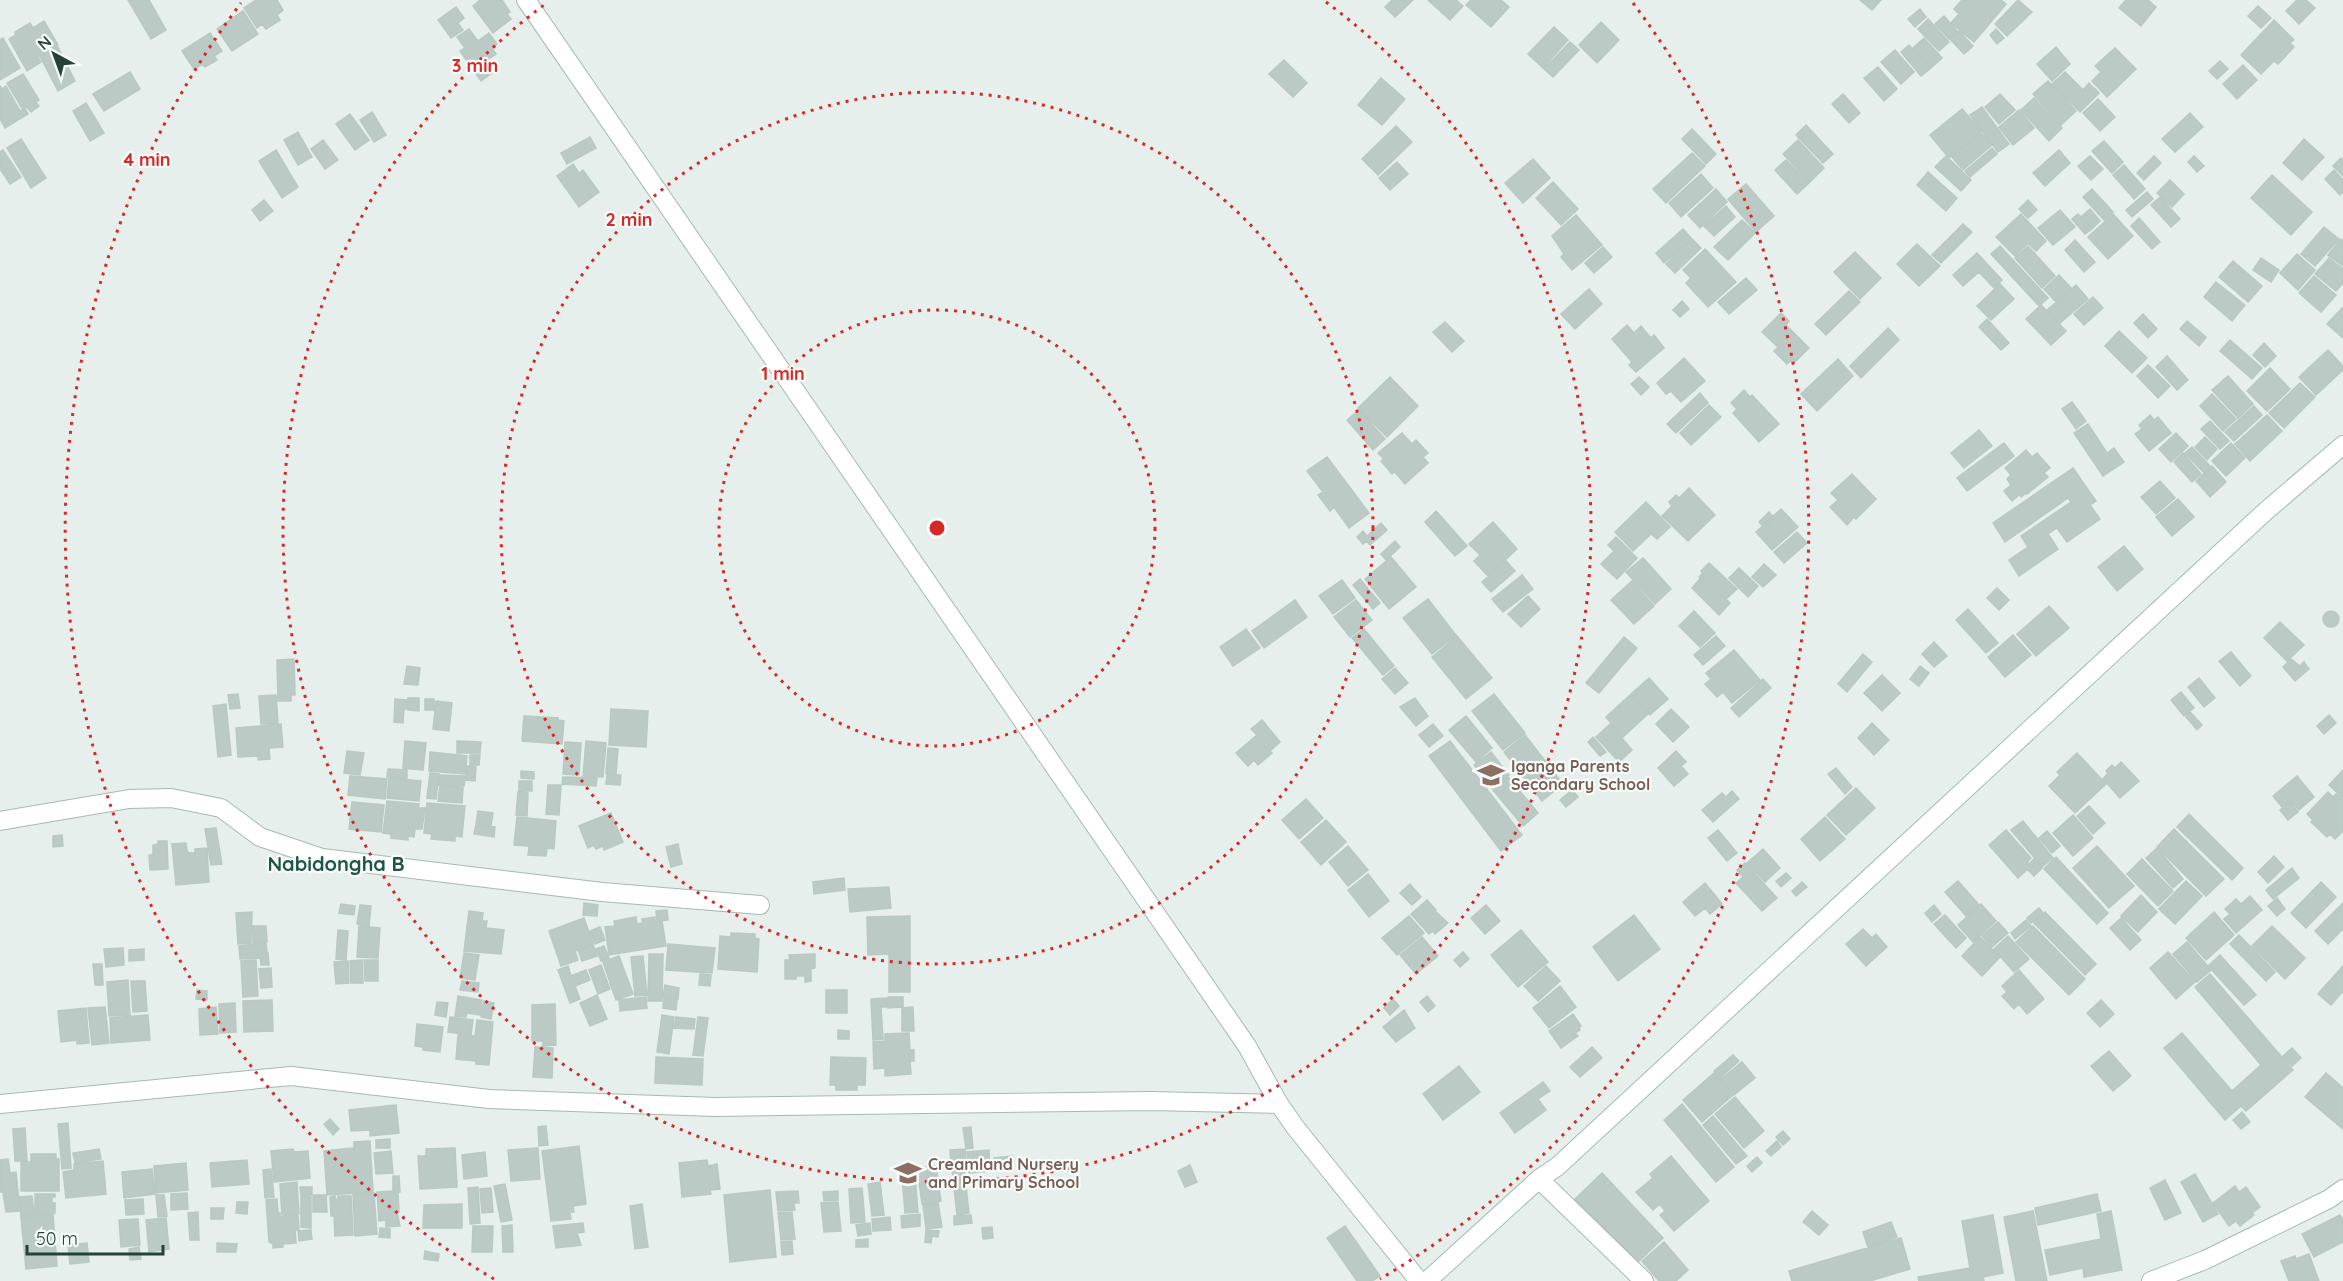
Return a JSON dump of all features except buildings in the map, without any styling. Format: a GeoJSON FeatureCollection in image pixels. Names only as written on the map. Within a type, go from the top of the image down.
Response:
{"type":"FeatureCollection","features":[{"type":"Feature","properties":{"kind":"street"},"geometry":{"type":"LineString","coordinates":[[526,0],[1247,1046],[1279,1104],[1419,1281]]}},
{"type":"Feature","properties":{"kind":"street"},"geometry":{"type":"LineString","coordinates":[[1427,1281],[1539,1179],[1558,1166],[2267,510],[2343,445]]}},
{"type":"Feature","properties":{"kind":"street"},"geometry":{"type":"LineString","coordinates":[[0,821],[129,799],[171,798],[221,808],[260,837],[322,858],[602,892],[760,905]]}},
{"type":"Feature","properties":{"kind":"street"},"geometry":{"type":"LineString","coordinates":[[0,1104],[291,1076],[489,1099],[715,1107],[1151,1101],[1279,1104]]}},
{"type":"Feature","properties":{"kind":"street"},"geometry":{"type":"LineString","coordinates":[[1539,1179],[1644,1281]]}},
{"type":"Feature","properties":{"kind":"street"},"geometry":{"type":"LineString","coordinates":[[2151,1281],[2205,1260],[2329,1199],[2343,1189]]}},
{"type":"Feature","properties":{"kind":"place","name":"Iganga Parents Secondary School"},"geometry":{"type":"Point","coordinates":[1491,775]}},
{"type":"Feature","properties":{"kind":"place","name":"Creamland Nursery and Primary School"},"geometry":{"type":"Point","coordinates":[908,1173]}},
{"type":"Feature","properties":{"kind":"district","name":"Nabidongha B"},"geometry":{"type":"Point","coordinates":[336,864]}}]}
